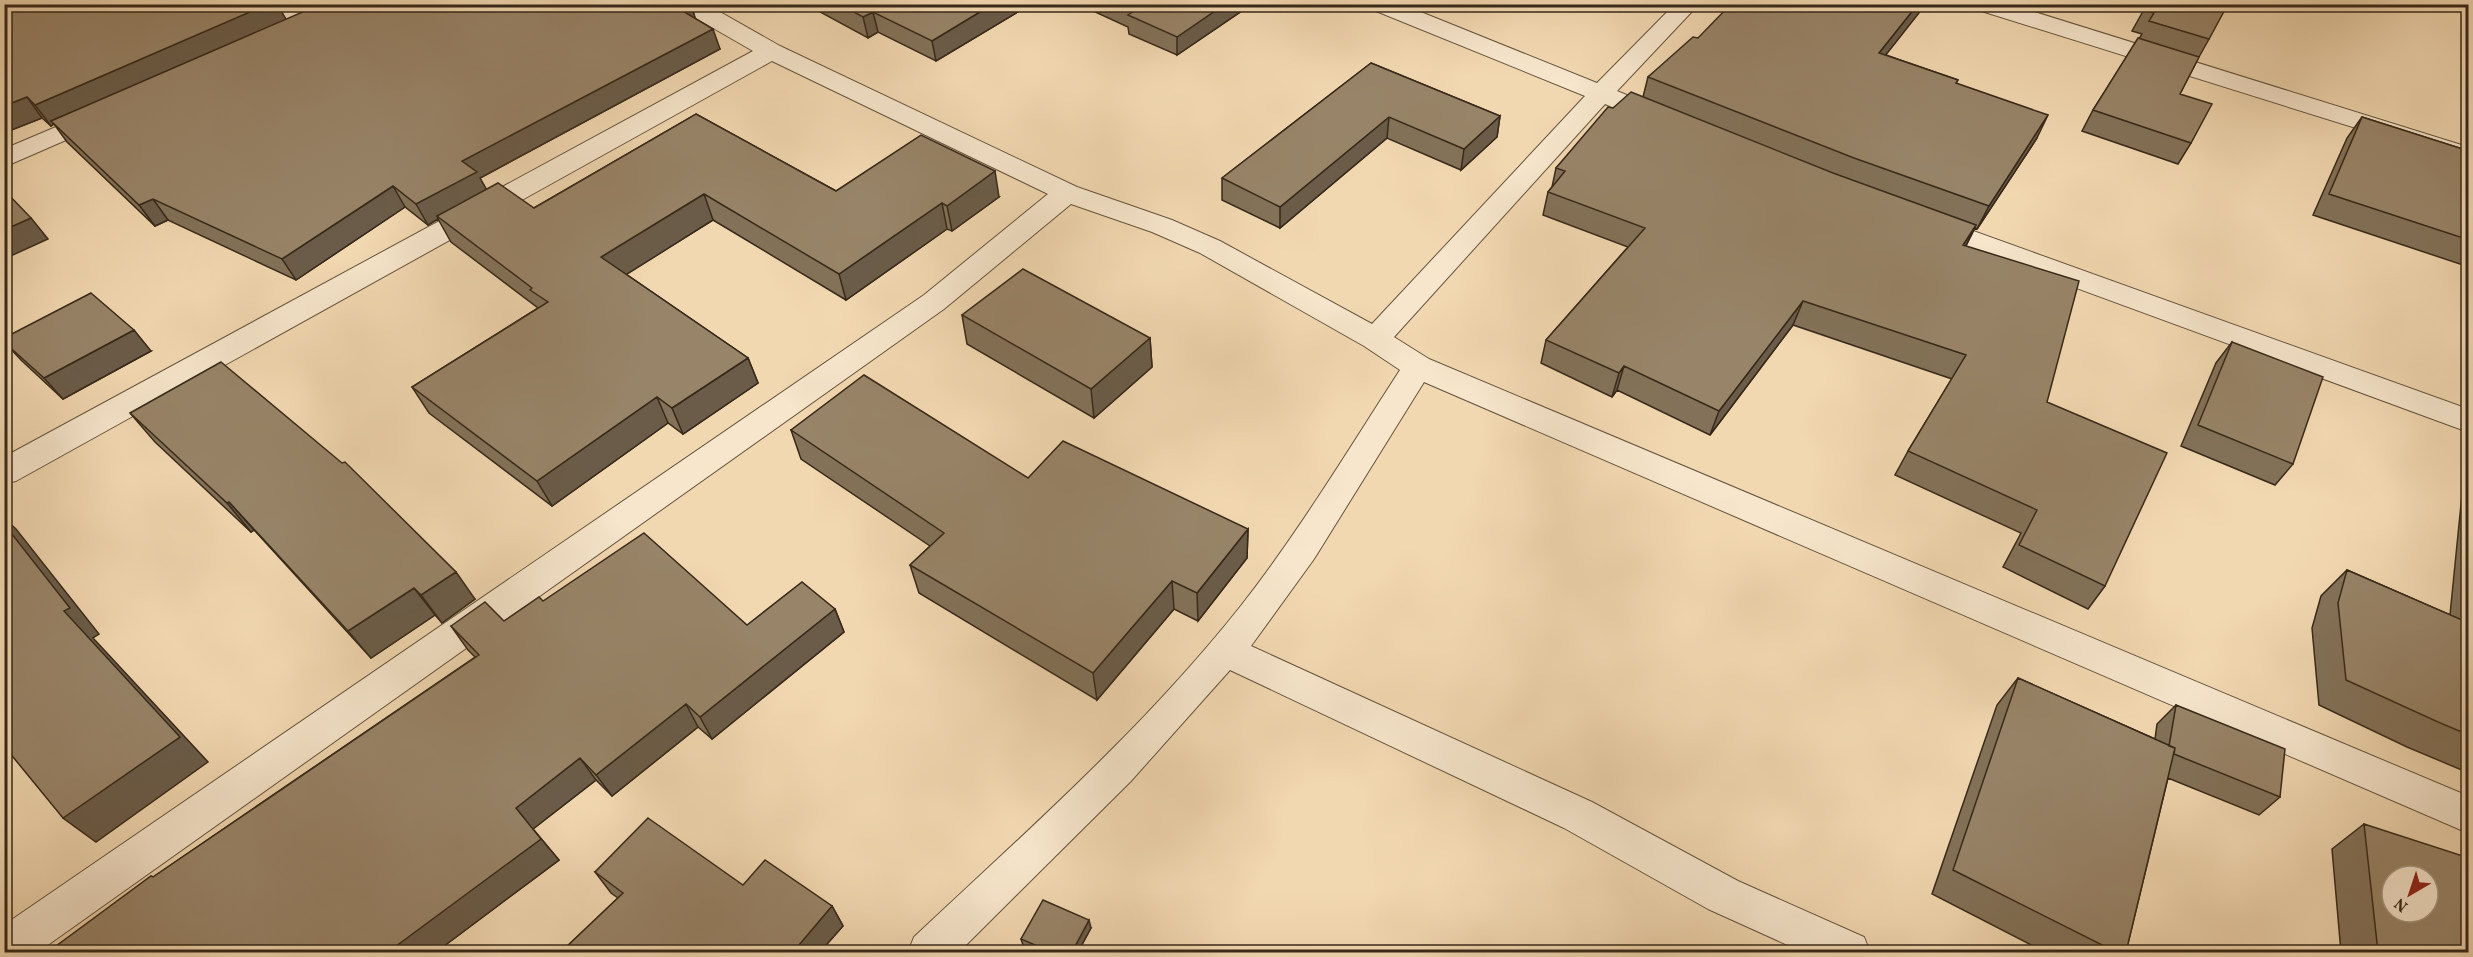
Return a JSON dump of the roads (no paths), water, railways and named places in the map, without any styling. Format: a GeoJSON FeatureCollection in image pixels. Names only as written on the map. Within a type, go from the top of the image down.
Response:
{"type":"FeatureCollection","features":[{"type":"Feature","properties":{"kind":"street"},"geometry":{"type":"LineString","coordinates":[[284,4],[306,24]]}},
{"type":"Feature","properties":{"kind":"street"},"geometry":{"type":"LineString","coordinates":[[688,4],[771,51],[1067,193],[1162,226],[1210,247],[1375,339],[1418,367],[2469,815]]}},
{"type":"Feature","properties":{"kind":"street"},"geometry":{"type":"LineString","coordinates":[[1379,4],[1679,126]]}},
{"type":"Feature","properties":{"kind":"street"},"geometry":{"type":"LineString","coordinates":[[1375,339],[1601,94],[1688,4]]}},
{"type":"Feature","properties":{"kind":"street"},"geometry":{"type":"LineString","coordinates":[[1983,4],[2469,155]]}},
{"type":"Feature","properties":{"kind":"street"},"geometry":{"type":"LineString","coordinates":[[4,472],[771,51]]}},
{"type":"Feature","properties":{"kind":"street"},"geometry":{"type":"LineString","coordinates":[[4,159],[123,106]]}},
{"type":"Feature","properties":{"kind":"street"},"geometry":{"type":"LineString","coordinates":[[4,951],[934,302],[1067,193]]}},
{"type":"Feature","properties":{"kind":"street"},"geometry":{"type":"LineString","coordinates":[[1901,213],[2469,421]]}},
{"type":"Feature","properties":{"kind":"street"},"geometry":{"type":"LineString","coordinates":[[929,952],[1114,773],[1225,651],[1295,558],[1418,367]]}},
{"type":"Feature","properties":{"kind":"street"},"geometry":{"type":"LineString","coordinates":[[1225,651],[1578,815],[1723,895],[1849,952]]}}]}
